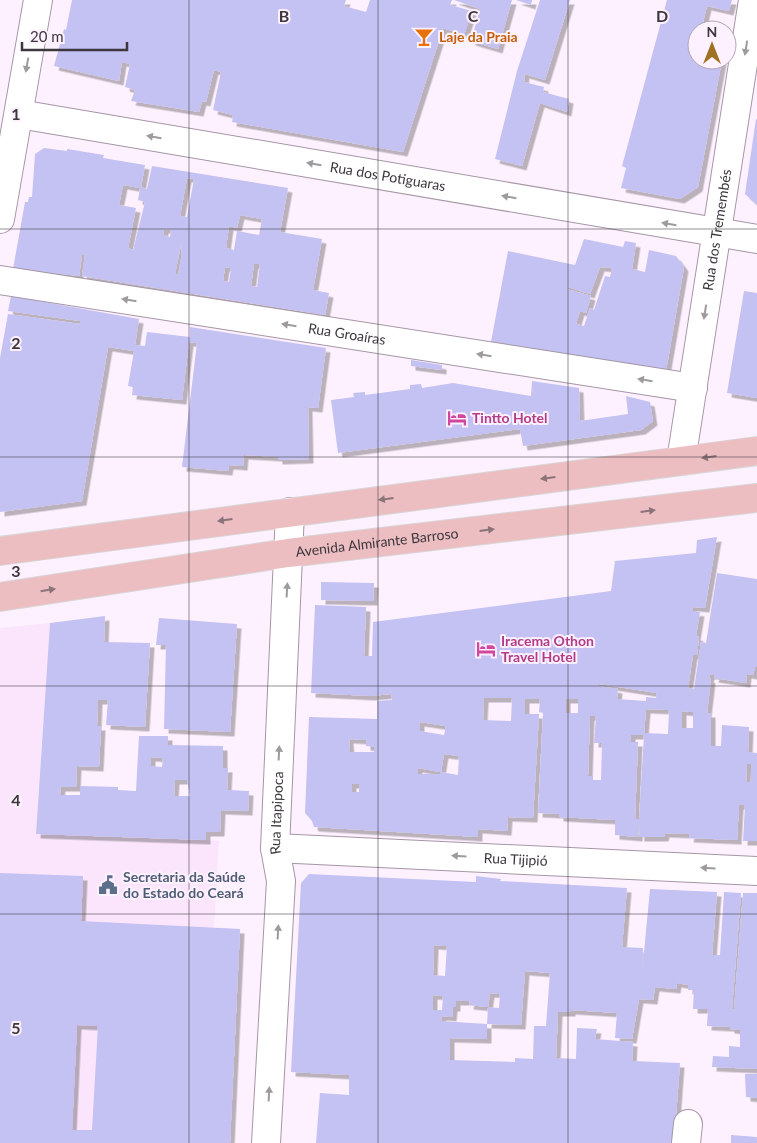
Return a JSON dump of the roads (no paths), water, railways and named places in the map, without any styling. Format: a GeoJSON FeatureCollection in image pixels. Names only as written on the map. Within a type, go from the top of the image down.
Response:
{"type":"FeatureCollection","features":[{"type":"Feature","properties":{"kind":"main road"},"geometry":{"type":"LineString","coordinates":[[0,551],[757,451]]}},
{"type":"Feature","properties":{"kind":"main road","name":"Avenida Almirante Barroso"},"geometry":{"type":"LineString","coordinates":[[0,597],[288,553],[757,498]]}},
{"type":"Feature","properties":{"kind":"street"},"geometry":{"type":"LineString","coordinates":[[0,218],[38,0]]}},
{"type":"Feature","properties":{"kind":"street","name":"Rua dos Tremembés"},"geometry":{"type":"LineString","coordinates":[[682,461],[753,0]]}},
{"type":"Feature","properties":{"kind":"street","name":"Rua dos Potiguaras"},"geometry":{"type":"LineString","coordinates":[[19,114],[757,238]]}},
{"type":"Feature","properties":{"kind":"street","name":"Rua Groaíras"},"geometry":{"type":"LineString","coordinates":[[0,280],[693,388]]}},
{"type":"Feature","properties":{"kind":"street","name":"Rua Itapipoca"},"geometry":{"type":"LineString","coordinates":[[266,1143],[281,882],[275,848],[290,512]]}},
{"type":"Feature","properties":{"kind":"street","name":"Rua Tijipió"},"geometry":{"type":"LineString","coordinates":[[275,848],[757,871]]}},
{"type":"Feature","properties":{"kind":"place","name":"Laje da Praia"},"geometry":{"type":"Point","coordinates":[424,37]}},
{"type":"Feature","properties":{"kind":"place","name":"Tintto Hotel"},"geometry":{"type":"Point","coordinates":[457,418]}},
{"type":"Feature","properties":{"kind":"place","name":"Iracema Othon Travel Hotel"},"geometry":{"type":"Point","coordinates":[486,649]}},
{"type":"Feature","properties":{"kind":"place","name":"Secretaria da Saúde do Estado do Ceará"},"geometry":{"type":"Point","coordinates":[108,885]}}]}
